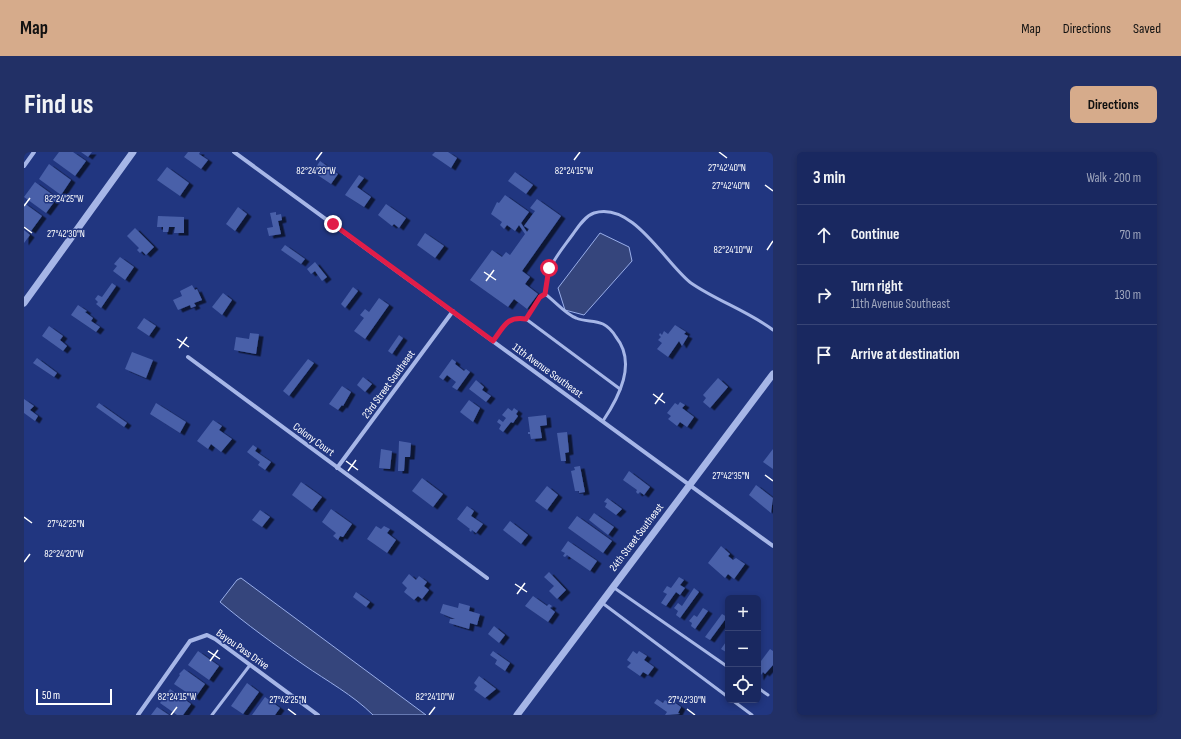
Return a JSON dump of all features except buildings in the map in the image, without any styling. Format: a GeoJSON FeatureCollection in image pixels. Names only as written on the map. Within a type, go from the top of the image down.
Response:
{"type":"FeatureCollection","features":[{"type":"Feature","properties":{"kind":"street"},"geometry":{"type":"LineString","coordinates":[[24,166],[34,152]]}},
{"type":"Feature","properties":{"kind":"street"},"geometry":{"type":"LineString","coordinates":[[24,303],[133,152]]}},
{"type":"Feature","properties":{"kind":"street","name":"11th Avenue Southeast"},"geometry":{"type":"LineString","coordinates":[[234,152],[773,546]]}},
{"type":"Feature","properties":{"kind":"street","name":"23rd Street Southeast"},"geometry":{"type":"LineString","coordinates":[[337,468],[453,311]]}},
{"type":"Feature","properties":{"kind":"street","name":"Colony Court"},"geometry":{"type":"LineString","coordinates":[[188,357],[487,578]]}},
{"type":"Feature","properties":{"kind":"street","name":"24th Street Southeast"},"geometry":{"type":"LineString","coordinates":[[517,715],[773,374]]}},
{"type":"Feature","properties":{"kind":"street","name":"Bayou Pass Drive"},"geometry":{"type":"LineString","coordinates":[[138,715],[190,641],[207,635],[250,664],[318,715]]}},
{"type":"Feature","properties":{"kind":"lane"},"geometry":{"type":"LineString","coordinates":[[526,319],[540,297],[545,294],[549,268],[581,223],[593,213],[607,212],[620,214],[632,222],[683,275],[699,288],[773,330]]}},
{"type":"Feature","properties":{"kind":"lane"},"geometry":{"type":"LineString","coordinates":[[545,294],[574,318],[604,324],[622,344],[625,354],[624,381],[613,406],[603,421]]}},
{"type":"Feature","properties":{"kind":"lane"},"geometry":{"type":"LineString","coordinates":[[493,341],[508,322],[516,318],[526,319],[620,389]]}},
{"type":"Feature","properties":{"kind":"lane"},"geometry":{"type":"LineString","coordinates":[[612,587],[725,665]]}},
{"type":"Feature","properties":{"kind":"lane"},"geometry":{"type":"LineString","coordinates":[[601,602],[725,695]]}},
{"type":"Feature","properties":{"kind":"lane"},"geometry":{"type":"LineString","coordinates":[[213,715],[250,664]]}},
{"type":"Feature","properties":{"kind":"lane"},"geometry":{"type":"LineString","coordinates":[[761,690],[768,695]]}},
{"type":"Feature","properties":{"kind":"lane"},"geometry":{"type":"LineString","coordinates":[[736,703],[752,715]]}},
{"type":"Feature","properties":{"kind":"water"},"geometry":{"type":"Polygon","coordinates":[[[600,233],[629,247],[632,261],[584,315],[565,310],[558,288],[600,233]]]}},
{"type":"Feature","properties":{"kind":"water"},"geometry":{"type":"Polygon","coordinates":[[[241,578],[426,715],[373,715],[348,695],[261,634],[220,602],[237,580],[241,578]]]}},
{"type":"Feature","properties":{"kind":"route"},"geometry":{"type":"LineString","coordinates":[[333,224],[493,341],[508,322],[516,318],[526,319],[540,297],[545,294],[549,268]]}}]}
